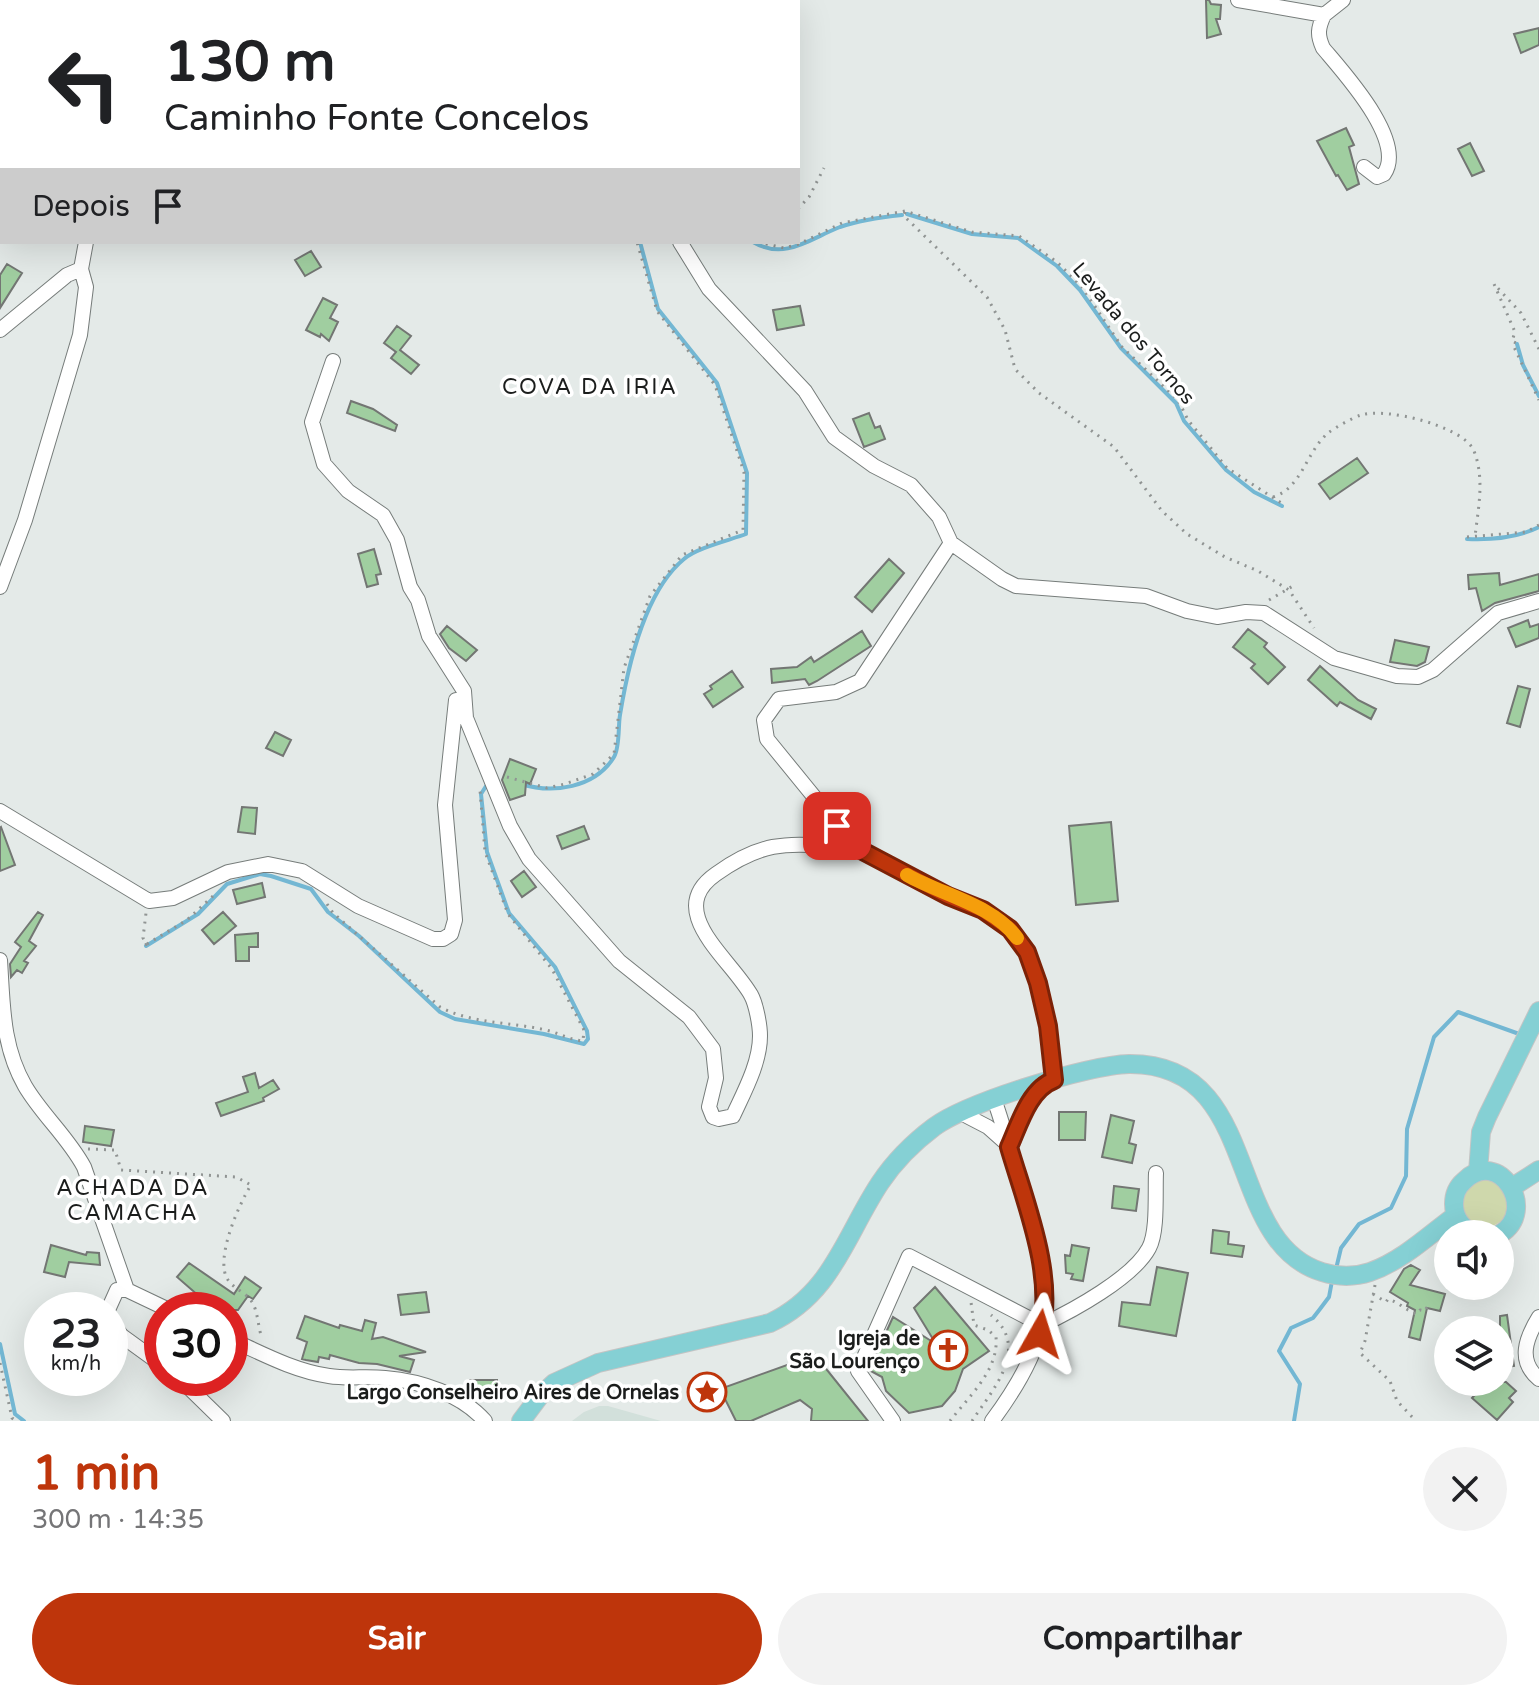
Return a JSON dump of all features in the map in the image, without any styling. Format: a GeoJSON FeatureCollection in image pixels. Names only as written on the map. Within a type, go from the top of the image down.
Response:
{"type":"FeatureCollection","features":[{"type":"Feature","properties":{"kind":"main road"},"geometry":{"type":"LineString","coordinates":[[1478,1172],[1481,1132],[1539,1011]]}},
{"type":"Feature","properties":{"kind":"main road"},"geometry":{"type":"LineString","coordinates":[[521,1421],[539,1397],[565,1376],[598,1363],[770,1323],[793,1311],[826,1278],[886,1174],[934,1127],[994,1099],[1107,1067],[1129,1064],[1161,1069],[1183,1078],[1198,1089],[1223,1119],[1268,1228],[1303,1264],[1327,1273],[1349,1275],[1371,1271],[1393,1262],[1456,1215]]}},
{"type":"Feature","properties":{"kind":"main road"},"geometry":{"type":"LineString","coordinates":[[1514,1186],[1539,1170]]}},
{"type":"Feature","properties":{"kind":"main road"},"geometry":{"type":"LineString","coordinates":[[1459,1220],[1454,1199],[1456,1191],[1466,1178],[1478,1172],[1500,1174],[1514,1186],[1518,1195],[1518,1215],[1514,1222]]}},
{"type":"Feature","properties":{"kind":"street"},"geometry":{"type":"LineString","coordinates":[[1238,0],[1324,15]]}},
{"type":"Feature","properties":{"kind":"street"},"geometry":{"type":"LineString","coordinates":[[1343,0],[1324,15],[1318,28],[1319,39],[1323,48],[1368,101],[1387,148],[1391,160],[1384,174],[1377,177],[1364,167]]}},
{"type":"Feature","properties":{"kind":"street"},"geometry":{"type":"LineString","coordinates":[[0,587],[25,520],[80,335],[86,287],[81,269],[86,244]]}},
{"type":"Feature","properties":{"kind":"street"},"geometry":{"type":"LineString","coordinates":[[681,244],[709,289],[805,391],[834,437],[874,466],[911,485],[939,517],[951,543],[1016,586],[1146,596],[1187,611],[1217,617],[1246,612],[1264,613],[1334,658],[1397,676],[1418,677],[1433,670],[1498,613],[1539,601]]}},
{"type":"Feature","properties":{"kind":"street"},"geometry":{"type":"LineString","coordinates":[[0,330],[67,275],[81,269]]}},
{"type":"Feature","properties":{"kind":"street"},"geometry":{"type":"LineString","coordinates":[[333,361],[312,422],[324,464],[348,491],[383,515],[397,540],[410,587],[418,600],[429,636],[465,696],[466,718],[510,826],[529,859],[619,961],[689,1017],[713,1049],[716,1078],[709,1107],[713,1117],[733,1116],[757,1059],[760,1034],[752,996],[696,918],[695,901],[705,882],[731,863],[762,848],[789,843],[855,847]]}},
{"type":"Feature","properties":{"kind":"street"},"geometry":{"type":"LineString","coordinates":[[951,543],[860,681],[836,692],[779,699],[764,720],[767,739],[855,847],[983,910],[1010,929],[1027,952],[1048,1026],[1048,1082],[1028,1106],[1009,1147]]}},
{"type":"Feature","properties":{"kind":"street"},"geometry":{"type":"LineString","coordinates":[[0,811],[149,901],[173,898],[228,872],[268,864],[302,871],[358,906],[433,939],[443,939],[451,934],[455,920],[445,805],[457,709],[455,694],[460,687]]}},
{"type":"Feature","properties":{"kind":"street"},"geometry":{"type":"LineString","coordinates":[[0,960],[6,1041],[14,1063],[26,1087],[75,1150],[103,1218],[127,1290]]}},
{"type":"Feature","properties":{"kind":"street"},"geometry":{"type":"LineString","coordinates":[[992,1421],[1037,1346],[1044,1290],[1039,1258],[994,1099]]}},
{"type":"Feature","properties":{"kind":"street"},"geometry":{"type":"LineString","coordinates":[[961,1113],[988,1127],[1009,1147]]}},
{"type":"Feature","properties":{"kind":"street"},"geometry":{"type":"LineString","coordinates":[[1042,1325],[1116,1281],[1149,1247],[1154,1224],[1156,1173]]}},
{"type":"Feature","properties":{"kind":"street"},"geometry":{"type":"LineString","coordinates":[[893,1421],[858,1371],[909,1256],[1042,1325]]}},
{"type":"Feature","properties":{"kind":"street"},"geometry":{"type":"LineString","coordinates":[[116,1292],[127,1290],[144,1298]]}},
{"type":"Feature","properties":{"kind":"street"},"geometry":{"type":"LineString","coordinates":[[1539,1317],[1529,1333],[1524,1351],[1530,1371],[1539,1379]]}},
{"type":"Feature","properties":{"kind":"street"},"geometry":{"type":"LineString","coordinates":[[248,1347],[329,1377],[387,1378],[424,1386],[452,1395],[473,1407],[485,1421]]}},
{"type":"Feature","properties":{"kind":"street"},"geometry":{"type":"LineString","coordinates":[[197,1396],[223,1421]]}},
{"type":"Feature","properties":{"kind":"path"},"geometry":{"type":"LineString","coordinates":[[800,207],[809,197],[824,168]]}},
{"type":"Feature","properties":{"kind":"path"},"geometry":{"type":"LineString","coordinates":[[905,211],[904,216],[987,297],[1005,330],[1015,369],[1039,393],[1114,447],[1162,511],[1187,534],[1289,590],[1334,658]]}},
{"type":"Feature","properties":{"kind":"path","name":"Levada dos Tornos"},"geometry":{"type":"LineString","coordinates":[[800,244],[842,223],[905,211],[972,232],[1019,236],[1057,262],[1082,287],[1122,347],[1178,400],[1188,420],[1227,468],[1283,504]]}},
{"type":"Feature","properties":{"kind":"path"},"geometry":{"type":"LineString","coordinates":[[329,908],[440,1007],[456,1015],[548,1030],[583,1041],[584,1030],[552,969],[508,914],[485,852],[479,792],[491,775],[547,788],[593,774],[614,754],[624,668],[650,596],[682,555],[743,530],[744,472],[715,385],[657,311],[638,244]]}},
{"type":"Feature","properties":{"kind":"path","name":"Levada dos Tornos"},"geometry":{"type":"LineString","coordinates":[[767,244],[784,248],[799,244]]}},
{"type":"Feature","properties":{"kind":"path"},"geometry":{"type":"LineString","coordinates":[[1539,349],[1521,313],[1494,284],[1515,332],[1514,347],[1539,400]]}},
{"type":"Feature","properties":{"kind":"path"},"geometry":{"type":"LineString","coordinates":[[1273,497],[1286,493],[1327,434],[1362,414],[1404,415],[1450,431],[1473,448],[1481,476],[1475,537]]}},
{"type":"Feature","properties":{"kind":"path"},"geometry":{"type":"LineString","coordinates":[[1467,537],[1526,532],[1539,525]]}},
{"type":"Feature","properties":{"kind":"path"},"geometry":{"type":"LineString","coordinates":[[1289,590],[1293,586]]}},
{"type":"Feature","properties":{"kind":"path"},"geometry":{"type":"LineString","coordinates":[[149,901],[143,938],[146,944],[187,920],[216,892]]}},
{"type":"Feature","properties":{"kind":"path"},"geometry":{"type":"LineString","coordinates":[[75,1150],[115,1150],[121,1170],[236,1177],[251,1185],[233,1225],[225,1252],[224,1270],[227,1279],[252,1301],[269,1357]]}},
{"type":"Feature","properties":{"kind":"path"},"geometry":{"type":"LineString","coordinates":[[1371,1271],[1375,1284],[1360,1353],[1390,1381],[1397,1401],[1416,1421]]}},
{"type":"Feature","properties":{"kind":"path"},"geometry":{"type":"LineString","coordinates":[[1373,1294],[1386,1302],[1388,1299],[1398,1302],[1417,1314],[1427,1307]]}},
{"type":"Feature","properties":{"kind":"path"},"geometry":{"type":"LineString","coordinates":[[950,1421],[993,1365],[997,1350],[996,1337],[974,1325],[971,1299],[1002,1325],[1009,1345],[1006,1370],[972,1421]]}},
{"type":"Feature","properties":{"kind":"path"},"geometry":{"type":"LineString","coordinates":[[0,1363],[12,1418],[16,1421]]}},
{"type":"Feature","properties":{"kind":"shaded area"},"geometry":{"type":"Polygon","coordinates":[[[599,1406],[608,1406],[661,1421],[572,1421],[599,1406]]]}},
{"type":"Feature","properties":{"kind":"green space"},"geometry":{"type":"Polygon","coordinates":[[[1476,1181],[1494,1181],[1507,1194],[1509,1203],[1502,1220],[1468,1220],[1463,1212],[1463,1194],[1476,1181]]]}},
{"type":"Feature","properties":{"kind":"building"},"geometry":{"type":"Polygon","coordinates":[[[1206,0],[1221,5],[1220,19],[1216,19],[1221,34],[1207,38],[1206,0]]]}},
{"type":"Feature","properties":{"kind":"building"},"geometry":{"type":"Polygon","coordinates":[[[1539,28],[1539,45],[1521,53],[1514,34],[1539,28]]]}},
{"type":"Feature","properties":{"kind":"building"},"geometry":{"type":"Polygon","coordinates":[[[1346,128],[1354,145],[1349,147],[1359,184],[1347,190],[1317,141],[1346,128]]]}},
{"type":"Feature","properties":{"kind":"building"},"geometry":{"type":"Polygon","coordinates":[[[1470,143],[1484,171],[1472,176],[1458,149],[1470,143]]]}},
{"type":"Feature","properties":{"kind":"building"},"geometry":{"type":"Polygon","coordinates":[[[311,251],[321,267],[305,276],[295,260],[311,251]]]}},
{"type":"Feature","properties":{"kind":"building"},"geometry":{"type":"Polygon","coordinates":[[[7,264],[22,273],[0,308],[0,275],[7,264]]]}},
{"type":"Feature","properties":{"kind":"building"},"geometry":{"type":"Polygon","coordinates":[[[323,298],[337,305],[330,318],[338,322],[329,341],[321,334],[320,337],[306,330],[323,298]]]}},
{"type":"Feature","properties":{"kind":"building"},"geometry":{"type":"Polygon","coordinates":[[[800,306],[804,325],[777,330],[773,310],[800,306]]]}},
{"type":"Feature","properties":{"kind":"building"},"geometry":{"type":"Polygon","coordinates":[[[397,326],[411,336],[400,350],[419,365],[411,374],[391,358],[396,352],[384,343],[397,326]]]}},
{"type":"Feature","properties":{"kind":"building"},"geometry":{"type":"Polygon","coordinates":[[[351,401],[373,409],[397,425],[395,431],[347,413],[351,401]]]}},
{"type":"Feature","properties":{"kind":"building"},"geometry":{"type":"Polygon","coordinates":[[[869,413],[875,428],[880,426],[885,439],[864,447],[853,419],[869,413]]]}},
{"type":"Feature","properties":{"kind":"building"},"geometry":{"type":"Polygon","coordinates":[[[1357,458],[1368,473],[1330,499],[1319,484],[1357,458]]]}},
{"type":"Feature","properties":{"kind":"building"},"geometry":{"type":"Polygon","coordinates":[[[374,549],[381,574],[376,575],[378,584],[367,587],[358,554],[374,549]]]}},
{"type":"Feature","properties":{"kind":"building"},"geometry":{"type":"Polygon","coordinates":[[[889,559],[904,573],[872,612],[855,597],[889,559]]]}},
{"type":"Feature","properties":{"kind":"building"},"geometry":{"type":"Polygon","coordinates":[[[1499,573],[1500,585],[1539,574],[1539,591],[1495,603],[1482,611],[1476,588],[1469,589],[1468,575],[1499,573]]]}},
{"type":"Feature","properties":{"kind":"building"},"geometry":{"type":"Polygon","coordinates":[[[1528,620],[1530,627],[1539,624],[1539,638],[1516,647],[1508,628],[1528,620]]]}},
{"type":"Feature","properties":{"kind":"building"},"geometry":{"type":"Polygon","coordinates":[[[447,626],[477,650],[466,661],[449,648],[440,634],[447,626]]]}},
{"type":"Feature","properties":{"kind":"building"},"geometry":{"type":"Polygon","coordinates":[[[1248,629],[1267,643],[1264,647],[1285,667],[1268,684],[1251,668],[1255,664],[1233,647],[1248,629]]]}},
{"type":"Feature","properties":{"kind":"building"},"geometry":{"type":"Polygon","coordinates":[[[862,631],[871,646],[817,681],[809,685],[805,679],[772,683],[771,669],[797,667],[811,657],[814,662],[862,631]]]}},
{"type":"Feature","properties":{"kind":"building"},"geometry":{"type":"Polygon","coordinates":[[[1395,640],[1429,647],[1425,662],[1417,666],[1390,662],[1395,640]]]}},
{"type":"Feature","properties":{"kind":"building"},"geometry":{"type":"Polygon","coordinates":[[[1320,666],[1358,700],[1376,709],[1371,719],[1340,702],[1337,706],[1308,680],[1320,666]]]}},
{"type":"Feature","properties":{"kind":"building"},"geometry":{"type":"Polygon","coordinates":[[[732,671],[743,687],[713,707],[704,694],[732,671]]]}},
{"type":"Feature","properties":{"kind":"building"},"geometry":{"type":"Polygon","coordinates":[[[1518,686],[1530,689],[1520,727],[1507,723],[1518,686]]]}},
{"type":"Feature","properties":{"kind":"building"},"geometry":{"type":"Polygon","coordinates":[[[275,732],[291,740],[283,756],[266,748],[275,732]]]}},
{"type":"Feature","properties":{"kind":"building"},"geometry":{"type":"Polygon","coordinates":[[[510,759],[536,769],[530,784],[526,782],[525,795],[510,800],[502,780],[510,759]]]}},
{"type":"Feature","properties":{"kind":"building"},"geometry":{"type":"Polygon","coordinates":[[[242,807],[257,808],[255,834],[238,832],[242,807]]]}},
{"type":"Feature","properties":{"kind":"building"},"geometry":{"type":"Polygon","coordinates":[[[1111,822],[1118,901],[1076,905],[1069,826],[1111,822]]]}},
{"type":"Feature","properties":{"kind":"building"},"geometry":{"type":"Polygon","coordinates":[[[584,826],[589,839],[562,849],[557,836],[584,826]]]}},
{"type":"Feature","properties":{"kind":"building"},"geometry":{"type":"Polygon","coordinates":[[[0,828],[15,865],[0,871],[0,828]]]}},
{"type":"Feature","properties":{"kind":"building"},"geometry":{"type":"Polygon","coordinates":[[[524,871],[536,887],[522,897],[511,881],[524,871]]]}},
{"type":"Feature","properties":{"kind":"building"},"geometry":{"type":"Polygon","coordinates":[[[262,883],[265,897],[237,904],[233,890],[262,883]]]}},
{"type":"Feature","properties":{"kind":"building"},"geometry":{"type":"Polygon","coordinates":[[[38,912],[43,915],[29,941],[36,946],[24,961],[28,963],[22,973],[17,970],[11,977],[10,964],[21,947],[15,942],[38,912]]]}},
{"type":"Feature","properties":{"kind":"building"},"geometry":{"type":"Polygon","coordinates":[[[223,912],[236,926],[214,944],[202,930],[223,912]]]}},
{"type":"Feature","properties":{"kind":"building"},"geometry":{"type":"Polygon","coordinates":[[[258,933],[258,947],[249,947],[249,961],[236,961],[235,935],[258,933]]]}},
{"type":"Feature","properties":{"kind":"building"},"geometry":{"type":"Polygon","coordinates":[[[255,1073],[259,1088],[273,1080],[279,1089],[263,1098],[264,1101],[221,1116],[216,1103],[248,1092],[243,1077],[255,1073]]]}},
{"type":"Feature","properties":{"kind":"building"},"geometry":{"type":"Polygon","coordinates":[[[1059,1112],[1086,1112],[1085,1140],[1059,1140],[1059,1112]]]}},
{"type":"Feature","properties":{"kind":"building"},"geometry":{"type":"Polygon","coordinates":[[[1111,1115],[1134,1121],[1129,1143],[1136,1145],[1132,1163],[1102,1157],[1111,1115]]]}},
{"type":"Feature","properties":{"kind":"building"},"geometry":{"type":"Polygon","coordinates":[[[85,1126],[114,1130],[111,1146],[83,1142],[85,1126]]]}},
{"type":"Feature","properties":{"kind":"building"},"geometry":{"type":"Polygon","coordinates":[[[1114,1186],[1139,1189],[1136,1211],[1112,1208],[1114,1186]]]}},
{"type":"Feature","properties":{"kind":"building"},"geometry":{"type":"Polygon","coordinates":[[[1213,1230],[1229,1232],[1228,1244],[1244,1246],[1242,1257],[1211,1253],[1213,1230]]]}},
{"type":"Feature","properties":{"kind":"building"},"geometry":{"type":"Polygon","coordinates":[[[51,1245],[86,1255],[87,1252],[99,1253],[100,1265],[69,1262],[65,1277],[44,1272],[51,1245]]]}},
{"type":"Feature","properties":{"kind":"building"},"geometry":{"type":"Polygon","coordinates":[[[1072,1245],[1089,1248],[1083,1281],[1071,1279],[1073,1274],[1066,1273],[1065,1255],[1070,1256],[1072,1245]]]}},
{"type":"Feature","properties":{"kind":"building"},"geometry":{"type":"Polygon","coordinates":[[[189,1263],[231,1292],[194,1292],[177,1277],[189,1263]]]}},
{"type":"Feature","properties":{"kind":"building"},"geometry":{"type":"Polygon","coordinates":[[[1411,1265],[1420,1270],[1410,1285],[1434,1291],[1434,1300],[1443,1300],[1440,1311],[1427,1308],[1420,1340],[1409,1337],[1415,1310],[1390,1292],[1404,1269],[1411,1265]]]}},
{"type":"Feature","properties":{"kind":"building"},"geometry":{"type":"Polygon","coordinates":[[[1157,1267],[1188,1273],[1176,1336],[1119,1326],[1122,1302],[1150,1305],[1157,1267]]]}},
{"type":"Feature","properties":{"kind":"building"},"geometry":{"type":"Polygon","coordinates":[[[245,1277],[261,1288],[253,1299],[248,1292],[235,1292],[245,1277]]]}},
{"type":"Feature","properties":{"kind":"building","name":"Igreja de São Lourenço"},"geometry":{"type":"Polygon","coordinates":[[[935,1287],[989,1351],[963,1369],[955,1391],[942,1406],[909,1413],[886,1391],[882,1377],[869,1370],[893,1317],[936,1344],[914,1308],[935,1287]]]}},
{"type":"Feature","properties":{"kind":"building"},"geometry":{"type":"Polygon","coordinates":[[[426,1292],[429,1312],[401,1315],[398,1295],[426,1292]]]}},
{"type":"Feature","properties":{"kind":"building"},"geometry":{"type":"Polygon","coordinates":[[[305,1316],[339,1328],[340,1325],[362,1331],[365,1320],[376,1323],[372,1339],[383,1337],[426,1352],[399,1356],[414,1360],[410,1372],[330,1355],[329,1359],[319,1357],[318,1362],[302,1359],[307,1342],[297,1338],[305,1316]]]}},
{"type":"Feature","properties":{"kind":"building"},"geometry":{"type":"Polygon","coordinates":[[[815,1355],[868,1421],[811,1421],[812,1409],[800,1400],[751,1421],[736,1421],[720,1389],[815,1355]]]}},
{"type":"Feature","properties":{"kind":"building"},"geometry":{"type":"Polygon","coordinates":[[[470,1380],[497,1380],[497,1392],[470,1392],[470,1380]]]}},
{"type":"Feature","properties":{"kind":"building"},"geometry":{"type":"Polygon","coordinates":[[[1511,1396],[1509,1398],[1513,1402],[1497,1420],[1472,1398],[1511,1396]]]}},
{"type":"Feature","properties":{"kind":"waterway","name":"Levada dos Tornos"},"geometry":{"type":"LineString","coordinates":[[907,214],[972,234],[1018,238],[1057,266],[1080,290],[1121,348],[1176,403],[1184,421],[1226,470],[1254,492],[1282,506]]}},
{"type":"Feature","properties":{"kind":"waterway","name":"Levada dos Tornos"},"geometry":{"type":"LineString","coordinates":[[758,244],[787,249],[848,225],[902,215]]}},
{"type":"Feature","properties":{"kind":"waterway","name":"Levada dos Tornos"},"geometry":{"type":"LineString","coordinates":[[521,784],[546,788],[572,786],[596,776],[606,767],[617,748],[620,715],[633,653],[658,590],[689,555],[746,534],[747,473],[717,383],[658,309],[641,244]]}},
{"type":"Feature","properties":{"kind":"waterway","name":"Levada dos Tornos"},"geometry":{"type":"LineString","coordinates":[[1517,344],[1523,365],[1539,396]]}},
{"type":"Feature","properties":{"kind":"waterway","name":"Levada dos Tornos"},"geometry":{"type":"LineString","coordinates":[[1467,539],[1504,538],[1539,527]]}},
{"type":"Feature","properties":{"kind":"waterway","name":"Levada dos Tornos"},"geometry":{"type":"LineString","coordinates":[[146,946],[198,914],[227,884],[260,874],[271,876],[311,889],[328,912],[359,936],[440,1012],[455,1019],[584,1044],[588,1039],[587,1031],[555,967],[509,913],[487,852],[481,794],[488,783]]}},
{"type":"Feature","properties":{"kind":"waterway"},"geometry":{"type":"LineString","coordinates":[[1336,1269],[1341,1248],[1359,1224],[1391,1208],[1406,1176],[1407,1129],[1434,1037],[1458,1012],[1522,1035]]}},
{"type":"Feature","properties":{"kind":"waterway"},"geometry":{"type":"LineString","coordinates":[[1294,1421],[1300,1384],[1279,1351],[1291,1328],[1313,1318],[1320,1309],[1329,1297],[1332,1281]]}},
{"type":"Feature","properties":{"kind":"waterway","name":"Levada dos Tornos"},"geometry":{"type":"LineString","coordinates":[[0,1344],[15,1414],[24,1421]]}},
{"type":"Feature","properties":{"kind":"slow traffic"},"geometry":{"type":"LineString","coordinates":[[907,875],[983,910],[1010,929],[1017,938]]}},
{"type":"Feature","properties":{"kind":"place","name":"Igreja de São Lourenço"},"geometry":{"type":"Point","coordinates":[948,1350]}},
{"type":"Feature","properties":{"kind":"place","name":"Largo Conselheiro Aires de Ornelas"},"geometry":{"type":"Point","coordinates":[707,1392]}},
{"type":"Feature","properties":{"kind":"district","name":"COVA DA IRIA"},"geometry":{"type":"Point","coordinates":[590,386]}},
{"type":"Feature","properties":{"kind":"district","name":"ACHADA DA CAMACHA"},"geometry":{"type":"Point","coordinates":[133,1200]}},
{"type":"Feature","properties":{"kind":"route"},"geometry":{"type":"LineString","coordinates":[[837,826],[855,847],[948,896],[983,910],[1010,929],[1027,952],[1048,1026],[1054,1080],[1042,1084],[1009,1147],[1039,1258],[1044,1290],[1040,1334]]}}]}
